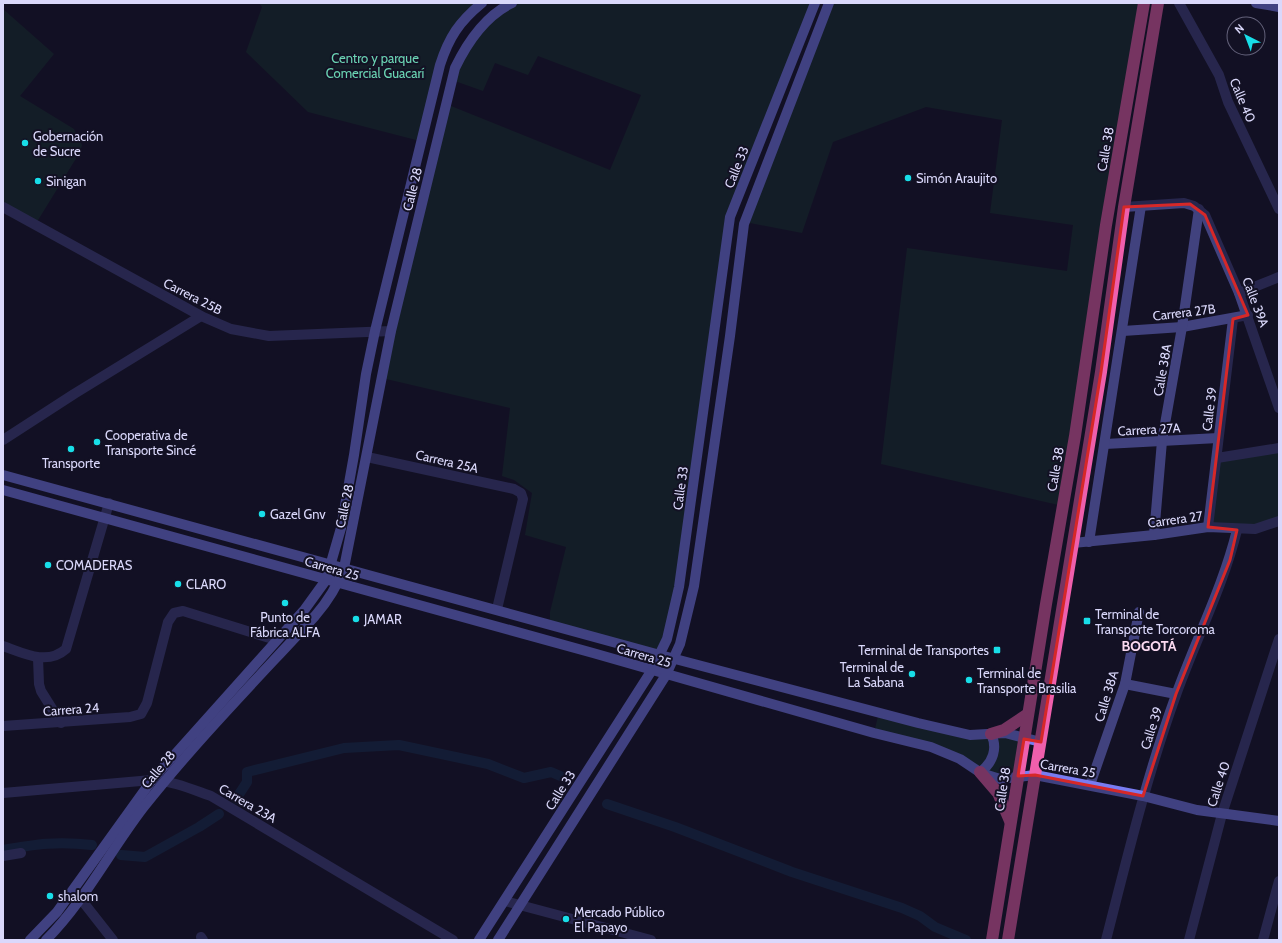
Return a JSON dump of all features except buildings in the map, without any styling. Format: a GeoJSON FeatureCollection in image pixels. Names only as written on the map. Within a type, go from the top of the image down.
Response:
{"type":"FeatureCollection","features":[{"type":"Feature","properties":{"kind":"highway","name":"Calle 38"},"geometry":{"type":"LineString","coordinates":[[992,940],[1028,714],[1075,436],[1106,225],[1144,3]]}},
{"type":"Feature","properties":{"kind":"highway"},"geometry":{"type":"LineString","coordinates":[[1008,940],[1101,372],[1124,207],[1158,3]]}},
{"type":"Feature","properties":{"kind":"highway"},"geometry":{"type":"LineString","coordinates":[[991,734],[1004,730],[1028,714]]}},
{"type":"Feature","properties":{"kind":"highway"},"geometry":{"type":"LineString","coordinates":[[980,772],[998,794],[1011,822]]}},
{"type":"Feature","properties":{"kind":"street","name":"Calle 28"},"geometry":{"type":"LineString","coordinates":[[30,940],[57,912],[152,780],[305,609],[326,580],[342,520],[354,455],[366,374],[420,141],[446,46],[457,26],[482,3]]}},
{"type":"Feature","properties":{"kind":"street","name":"Calle 28"},"geometry":{"type":"LineString","coordinates":[[46,940],[80,898],[121,838],[165,781],[315,616],[339,583],[344,568],[367,457],[391,331],[456,68],[473,36],[495,14],[512,3]]}},
{"type":"Feature","properties":{"kind":"street","name":"Calle 33"},"geometry":{"type":"LineString","coordinates":[[479,940],[652,670],[660,655],[672,624],[715,334],[730,217],[815,3]]}},
{"type":"Feature","properties":{"kind":"street","name":"Calle 33"},"geometry":{"type":"LineString","coordinates":[[498,940],[666,675],[685,628],[694,586],[745,222],[829,3]]}},
{"type":"Feature","properties":{"kind":"street","name":"Calle 40"},"geometry":{"type":"LineString","coordinates":[[1179,3],[1219,75],[1228,102],[1279,209]]}},
{"type":"Feature","properties":{"kind":"street"},"geometry":{"type":"LineString","coordinates":[[1256,3],[1279,7]]}},
{"type":"Feature","properties":{"kind":"street"},"geometry":{"type":"LineString","coordinates":[[1124,207],[1184,203],[1199,209]]}},
{"type":"Feature","properties":{"kind":"street"},"geometry":{"type":"LineString","coordinates":[[1089,542],[1123,331],[1141,206]]}},
{"type":"Feature","properties":{"kind":"street","name":"Carrera 25B"},"geometry":{"type":"LineString","coordinates":[[3,207],[201,316],[231,329],[269,336],[391,331]]}},
{"type":"Feature","properties":{"kind":"street","name":"Calle 39A"},"geometry":{"type":"LineString","coordinates":[[1199,209],[1211,225],[1248,315],[1279,408]]}},
{"type":"Feature","properties":{"kind":"street","name":"Calle 38A"},"geometry":{"type":"LineString","coordinates":[[1154,535],[1162,441],[1182,327],[1199,209]]}},
{"type":"Feature","properties":{"kind":"street"},"geometry":{"type":"LineString","coordinates":[[1239,293],[1279,278]]}},
{"type":"Feature","properties":{"kind":"street","name":"Carrera 27B"},"geometry":{"type":"LineString","coordinates":[[1123,331],[1182,327],[1233,319],[1248,315]]}},
{"type":"Feature","properties":{"kind":"street"},"geometry":{"type":"LineString","coordinates":[[3,440],[74,394],[201,316]]}},
{"type":"Feature","properties":{"kind":"street","name":"Calle 39"},"geometry":{"type":"LineString","coordinates":[[1208,527],[1233,319]]}},
{"type":"Feature","properties":{"kind":"street"},"geometry":{"type":"LineString","coordinates":[[715,334],[730,336]]}},
{"type":"Feature","properties":{"kind":"street","name":"Carrera 27A"},"geometry":{"type":"LineString","coordinates":[[1105,444],[1218,438]]}},
{"type":"Feature","properties":{"kind":"street"},"geometry":{"type":"LineString","coordinates":[[1217,458],[1279,448]]}},
{"type":"Feature","properties":{"kind":"street","name":"Carrera 25A"},"geometry":{"type":"LineString","coordinates":[[367,457],[521,492],[523,499],[497,609]]}},
{"type":"Feature","properties":{"kind":"street","name":"Carrera 25"},"geometry":{"type":"LineString","coordinates":[[3,475],[497,609],[660,655],[918,723],[970,734],[1004,733],[1041,742]]}},
{"type":"Feature","properties":{"kind":"street","name":"Carrera 25"},"geometry":{"type":"LineString","coordinates":[[3,490],[874,733],[931,747],[960,759],[980,772],[1000,779],[1035,774],[1222,814],[1279,821]]}},
{"type":"Feature","properties":{"kind":"street"},"geometry":{"type":"LineString","coordinates":[[3,646],[38,658],[56,656],[66,649],[109,503]]}},
{"type":"Feature","properties":{"kind":"street","name":"Carrera 27"},"geometry":{"type":"LineString","coordinates":[[1073,543],[1154,535],[1208,527],[1237,530],[1254,529],[1279,520]]}},
{"type":"Feature","properties":{"kind":"street","name":"Calle 39"},"geometry":{"type":"LineString","coordinates":[[1106,940],[1143,796],[1176,694],[1230,560],[1237,530]]}},
{"type":"Feature","properties":{"kind":"street","name":"Carrera 24"},"geometry":{"type":"LineString","coordinates":[[3,726],[130,718],[141,714],[147,703],[168,622],[174,613],[183,611],[276,640]]}},
{"type":"Feature","properties":{"kind":"street","name":"Calle 38A"},"geometry":{"type":"LineString","coordinates":[[1090,785],[1125,684],[1139,612]]}},
{"type":"Feature","properties":{"kind":"street","name":"Calle 40"},"geometry":{"type":"LineString","coordinates":[[1189,940],[1222,814],[1279,639]]}},
{"type":"Feature","properties":{"kind":"street"},"geometry":{"type":"LineString","coordinates":[[38,658],[39,684],[41,691],[61,723]]}},
{"type":"Feature","properties":{"kind":"street"},"geometry":{"type":"LineString","coordinates":[[1125,684],[1176,694]]}},
{"type":"Feature","properties":{"kind":"street"},"geometry":{"type":"LineString","coordinates":[[980,772],[990,763],[993,754],[994,745],[991,734]]}},
{"type":"Feature","properties":{"kind":"street","name":"Carrera 23A"},"geometry":{"type":"LineString","coordinates":[[3,793],[152,780],[165,781],[211,796],[453,940]]}},
{"type":"Feature","properties":{"kind":"street"},"geometry":{"type":"LineString","coordinates":[[3,856],[21,852]]}},
{"type":"Feature","properties":{"kind":"street"},"geometry":{"type":"LineString","coordinates":[[1264,940],[1279,881]]}},
{"type":"Feature","properties":{"kind":"street"},"geometry":{"type":"LineString","coordinates":[[80,898],[113,940]]}},
{"type":"Feature","properties":{"kind":"street"},"geometry":{"type":"LineString","coordinates":[[505,901],[651,940]]}},
{"type":"Feature","properties":{"kind":"highlighted area"},"geometry":{"type":"Polygon","coordinates":[[[1190,204],[1205,215],[1248,315],[1233,319],[1208,527],[1237,530],[1230,560],[1176,694],[1143,796],[1035,775],[1018,776],[1024,739],[1041,742],[1101,372],[1124,207],[1190,204]]]}},
{"type":"Feature","properties":{"kind":"green space","name":"Centro y parque Comercial Guacarí"},"geometry":{"type":"Polygon","coordinates":[[[259,3],[482,3],[457,26],[420,141],[308,112],[246,52],[262,7],[259,3]]]}},
{"type":"Feature","properties":{"kind":"green space"},"geometry":{"type":"Polygon","coordinates":[[[512,3],[815,3],[730,217],[679,587],[660,655],[550,624],[550,612],[566,547],[525,535],[532,493],[514,480],[502,476],[510,408],[382,378],[446,104],[610,170],[641,95],[538,56],[528,75],[495,63],[483,91],[452,80],[463,51],[512,3]]]}},
{"type":"Feature","properties":{"kind":"green space"},"geometry":{"type":"Polygon","coordinates":[[[829,3],[1144,3],[1063,506],[881,464],[907,248],[1067,271],[1073,225],[990,213],[1002,120],[926,107],[833,142],[802,233],[745,222],[829,3]]]}},
{"type":"Feature","properties":{"kind":"green space"},"geometry":{"type":"Polygon","coordinates":[[[3,9],[54,54],[20,96],[74,129],[82,145],[80,152],[35,225],[3,207],[3,9]]]}},
{"type":"Feature","properties":{"kind":"green space"},"geometry":{"type":"Polygon","coordinates":[[[1279,448],[1279,521],[1273,524],[1208,527],[1217,458],[1279,448]]]}},
{"type":"Feature","properties":{"kind":"green space"},"geometry":{"type":"Polygon","coordinates":[[[879,712],[918,723],[1024,739],[1017,782],[960,759],[874,733],[879,712]]]}},
{"type":"Feature","properties":{"kind":"waterway"},"geometry":{"type":"LineString","coordinates":[[236,799],[247,782],[247,772],[344,748],[399,745],[488,764],[524,778],[551,772],[565,778]]}},
{"type":"Feature","properties":{"kind":"waterway"},"geometry":{"type":"LineString","coordinates":[[607,804],[675,827],[792,872],[902,908],[920,916],[935,927],[966,940]]}},
{"type":"Feature","properties":{"kind":"waterway"},"geometry":{"type":"LineString","coordinates":[[121,855],[145,857],[219,814]]}},
{"type":"Feature","properties":{"kind":"waterway"},"geometry":{"type":"LineString","coordinates":[[3,850],[47,844],[68,843],[92,845]]}},
{"type":"Feature","properties":{"kind":"place","name":"Gobernación de Sucre"},"geometry":{"type":"Point","coordinates":[25,143]}},
{"type":"Feature","properties":{"kind":"place","name":"Simón Araujito"},"geometry":{"type":"Point","coordinates":[908,178]}},
{"type":"Feature","properties":{"kind":"place","name":"Sinigan"},"geometry":{"type":"Point","coordinates":[38,181]}},
{"type":"Feature","properties":{"kind":"place","name":"Cooperativa de Transporte Sincé"},"geometry":{"type":"Point","coordinates":[97,442]}},
{"type":"Feature","properties":{"kind":"place","name":"Transporte"},"geometry":{"type":"Point","coordinates":[71,449]}},
{"type":"Feature","properties":{"kind":"place","name":"Gazel Gnv"},"geometry":{"type":"Point","coordinates":[262,514]}},
{"type":"Feature","properties":{"kind":"place","name":"COMADERAS"},"geometry":{"type":"Point","coordinates":[48,565]}},
{"type":"Feature","properties":{"kind":"place","name":"CLARO"},"geometry":{"type":"Point","coordinates":[178,584]}},
{"type":"Feature","properties":{"kind":"place","name":"Punto de Fábrica ALFA"},"geometry":{"type":"Point","coordinates":[285,603]}},
{"type":"Feature","properties":{"kind":"place","name":"JAMAR"},"geometry":{"type":"Point","coordinates":[356,619]}},
{"type":"Feature","properties":{"kind":"place","name":"Terminal de Transporte Torcoroma"},"geometry":{"type":"Point","coordinates":[1087,621]}},
{"type":"Feature","properties":{"kind":"place","name":"Terminal de Transportes"},"geometry":{"type":"Point","coordinates":[997,650]}},
{"type":"Feature","properties":{"kind":"place","name":"Terminal de La Sabana"},"geometry":{"type":"Point","coordinates":[912,674]}},
{"type":"Feature","properties":{"kind":"place","name":"Terminal de Transporte Brasilia"},"geometry":{"type":"Point","coordinates":[969,680]}},
{"type":"Feature","properties":{"kind":"place","name":"shalom"},"geometry":{"type":"Point","coordinates":[50,896]}},
{"type":"Feature","properties":{"kind":"place","name":"Mercado Público El Papayo"},"geometry":{"type":"Point","coordinates":[566,919]}},
{"type":"Feature","properties":{"kind":"district","name":"BOGOTÁ"},"geometry":{"type":"Point","coordinates":[1149,646]}}]}
